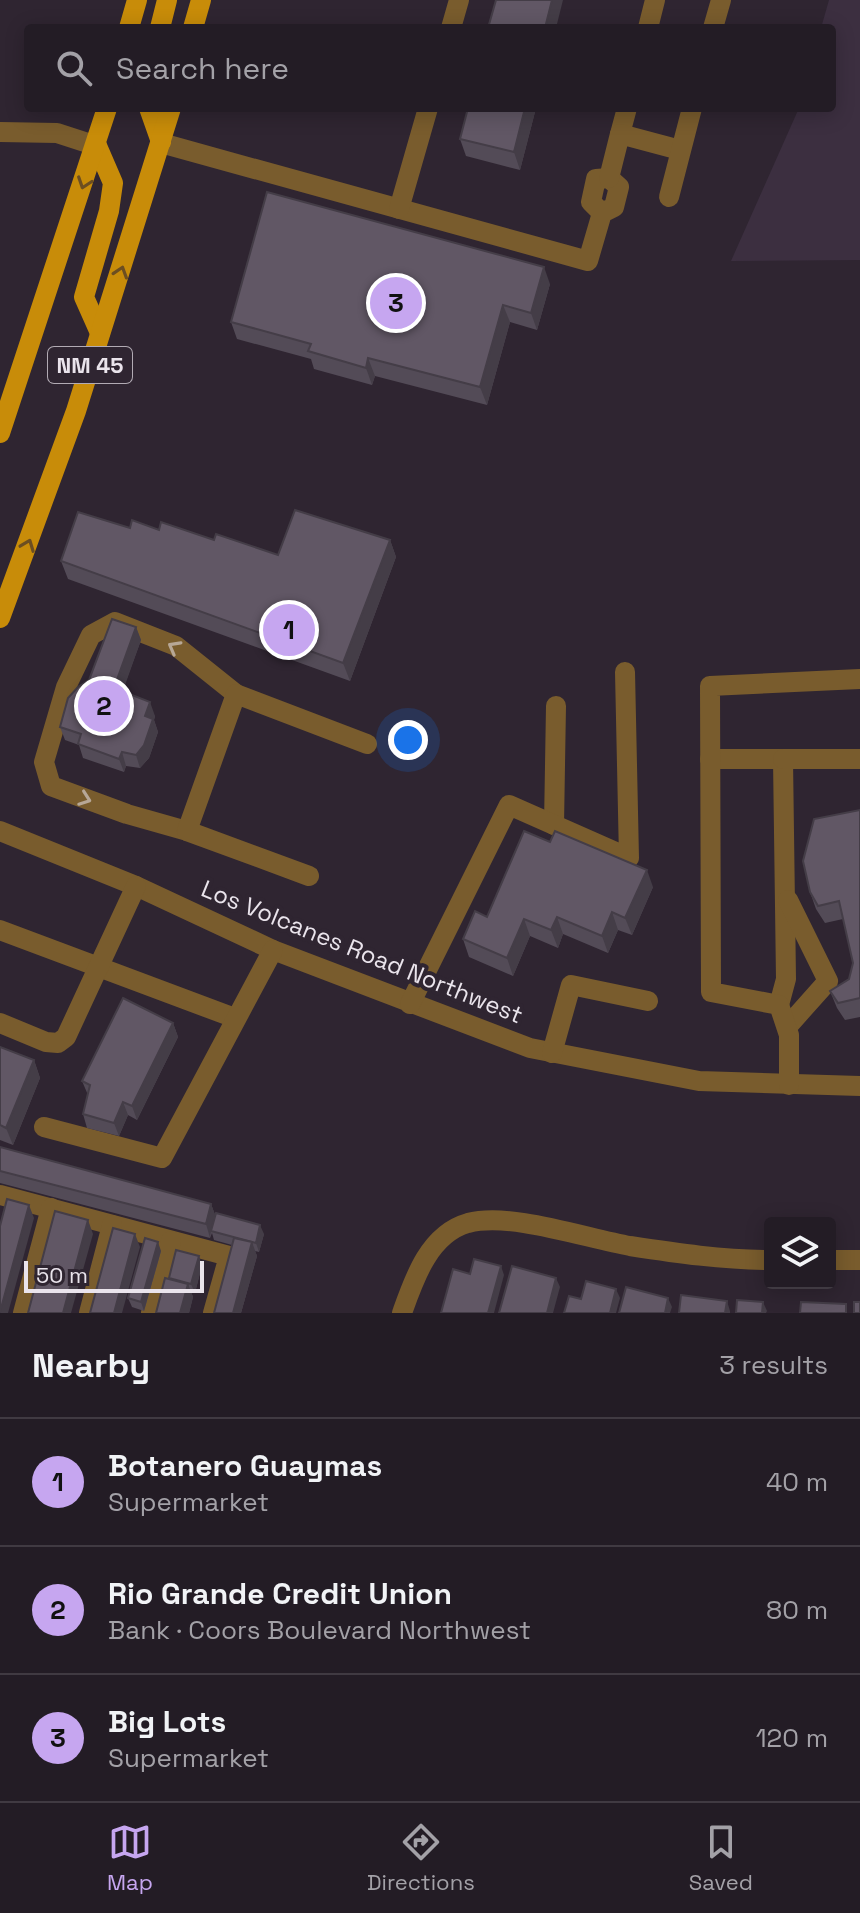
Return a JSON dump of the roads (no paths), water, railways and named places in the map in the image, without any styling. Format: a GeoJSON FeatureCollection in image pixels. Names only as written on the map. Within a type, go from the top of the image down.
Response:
{"type":"FeatureCollection","features":[{"type":"Feature","properties":{"kind":"main road"},"geometry":{"type":"LineString","coordinates":[[130,24],[137,0]]}},
{"type":"Feature","properties":{"kind":"main road"},"geometry":{"type":"LineString","coordinates":[[161,24],[167,0]]}},
{"type":"Feature","properties":{"kind":"main road"},"geometry":{"type":"LineString","coordinates":[[194,24],[201,0]]}},
{"type":"Feature","properties":{"kind":"main road","name":"NM 45"},"geometry":{"type":"LineString","coordinates":[[0,433],[106,112]]}},
{"type":"Feature","properties":{"kind":"main road"},"geometry":{"type":"LineString","coordinates":[[150,112],[161,143]]}},
{"type":"Feature","properties":{"kind":"main road","name":"NM 45"},"geometry":{"type":"LineString","coordinates":[[0,618],[76,411],[170,112]]}},
{"type":"Feature","properties":{"kind":"main road"},"geometry":{"type":"LineString","coordinates":[[97,146],[113,183],[109,211],[84,297],[100,333]]}},
{"type":"Feature","properties":{"kind":"street"},"geometry":{"type":"LineString","coordinates":[[452,24],[459,0]]}},
{"type":"Feature","properties":{"kind":"street"},"geometry":{"type":"LineString","coordinates":[[649,24],[655,0]]}},
{"type":"Feature","properties":{"kind":"street"},"geometry":{"type":"LineString","coordinates":[[714,24],[721,0]]}},
{"type":"Feature","properties":{"kind":"street"},"geometry":{"type":"LineString","coordinates":[[399,209],[427,112]]}},
{"type":"Feature","properties":{"kind":"street"},"geometry":{"type":"LineString","coordinates":[[161,143],[588,261],[602,213],[591,202],[596,179],[609,178],[626,112]]}},
{"type":"Feature","properties":{"kind":"street"},"geometry":{"type":"LineString","coordinates":[[669,197],[691,112]]}},
{"type":"Feature","properties":{"kind":"street"},"geometry":{"type":"LineString","coordinates":[[0,132],[57,133],[97,146]]}},
{"type":"Feature","properties":{"kind":"street"},"geometry":{"type":"LineString","coordinates":[[620,134],[680,150]]}},
{"type":"Feature","properties":{"kind":"street"},"geometry":{"type":"LineString","coordinates":[[309,876],[51,786],[44,762],[66,687],[91,635],[115,622],[176,646],[236,694],[367,744]]}},
{"type":"Feature","properties":{"kind":"street"},"geometry":{"type":"LineString","coordinates":[[410,1004],[509,805],[629,858],[625,672]]}},
{"type":"Feature","properties":{"kind":"street"},"geometry":{"type":"LineString","coordinates":[[779,1005],[711,992],[710,686],[860,679]]}},
{"type":"Feature","properties":{"kind":"street"},"geometry":{"type":"LineString","coordinates":[[187,831],[236,694]]}},
{"type":"Feature","properties":{"kind":"street"},"geometry":{"type":"LineString","coordinates":[[554,825],[556,706]]}},
{"type":"Feature","properties":{"kind":"street"},"geometry":{"type":"LineString","coordinates":[[710,759],[860,759]]}},
{"type":"Feature","properties":{"kind":"street"},"geometry":{"type":"LineString","coordinates":[[783,759],[786,979],[779,1005],[789,1035],[789,1085]]}},
{"type":"Feature","properties":{"kind":"street","name":"Los Volcanes Road Northwest"},"geometry":{"type":"LineString","coordinates":[[0,831],[136,886],[273,950],[530,1048],[699,1081],[860,1086]]}},
{"type":"Feature","properties":{"kind":"street"},"geometry":{"type":"LineString","coordinates":[[0,1023],[46,1042],[58,1043],[66,1037],[136,886]]}},
{"type":"Feature","properties":{"kind":"street"},"geometry":{"type":"LineString","coordinates":[[785,894],[828,981],[787,1027]]}},
{"type":"Feature","properties":{"kind":"street"},"geometry":{"type":"LineString","coordinates":[[0,930],[235,1018]]}},
{"type":"Feature","properties":{"kind":"street"},"geometry":{"type":"LineString","coordinates":[[44,1127],[162,1158],[273,950]]}},
{"type":"Feature","properties":{"kind":"street"},"geometry":{"type":"LineString","coordinates":[[552,1053],[571,985],[648,1001]]}},
{"type":"Feature","properties":{"kind":"street"},"geometry":{"type":"LineString","coordinates":[[1,1199],[51,1208],[229,1256],[213,1313]]}},
{"type":"Feature","properties":{"kind":"street"},"geometry":{"type":"LineString","coordinates":[[23,1313],[51,1208]]}},
{"type":"Feature","properties":{"kind":"street"},"geometry":{"type":"LineString","coordinates":[[402,1313],[415,1276],[436,1243],[466,1224],[502,1220],[630,1246],[736,1260],[764,1260]]}},
{"type":"Feature","properties":{"kind":"street"},"geometry":{"type":"LineString","coordinates":[[89,1313],[112,1225]]}},
{"type":"Feature","properties":{"kind":"street"},"geometry":{"type":"LineString","coordinates":[[151,1313],[171,1241]]}},
{"type":"Feature","properties":{"kind":"street"},"geometry":{"type":"LineString","coordinates":[[836,1260],[860,1260]]}},
{"type":"Feature","properties":{"kind":"place","name":"Big Lots"},"geometry":{"type":"Point","coordinates":[396,303]}},
{"type":"Feature","properties":{"kind":"place","name":"Botanero Guaymas"},"geometry":{"type":"Point","coordinates":[289,630]}},
{"type":"Feature","properties":{"kind":"place","name":"Rio Grande Credit Union"},"geometry":{"type":"Point","coordinates":[104,706]}}]}
